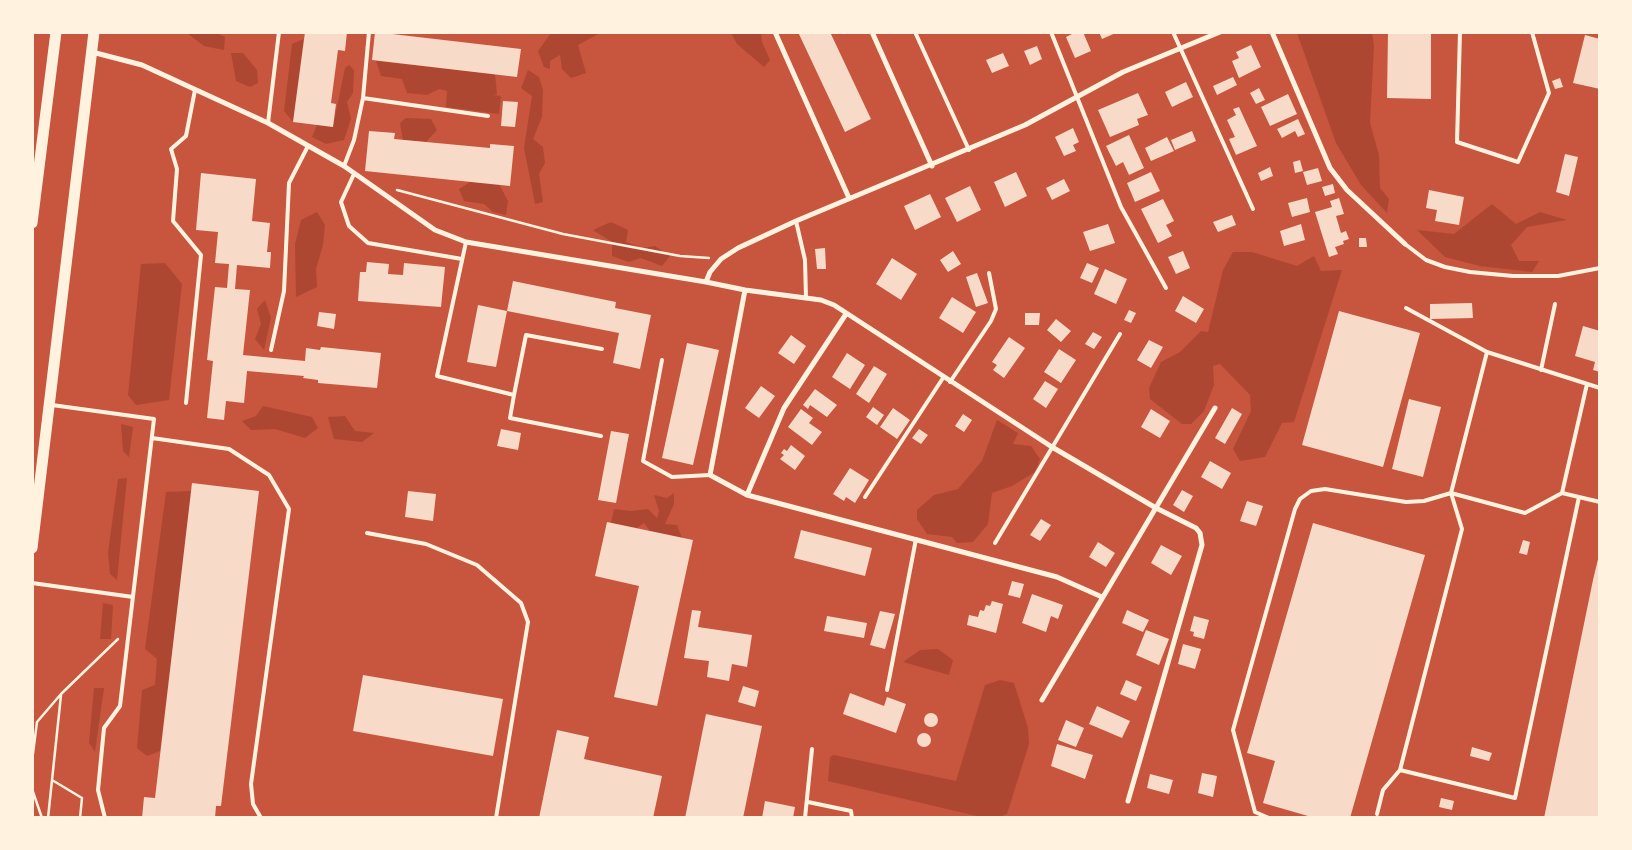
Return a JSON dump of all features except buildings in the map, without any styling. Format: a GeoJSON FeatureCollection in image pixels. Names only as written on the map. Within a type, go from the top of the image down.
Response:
{"type":"FeatureCollection","features":[{"type":"Feature","properties":{"kind":"main road"},"geometry":{"type":"LineString","coordinates":[[32,223],[56,32]]}},
{"type":"Feature","properties":{"kind":"main road"},"geometry":{"type":"LineString","coordinates":[[32,548],[94,32]]}},
{"type":"Feature","properties":{"kind":"street"},"geometry":{"type":"LineString","coordinates":[[775,32],[849,198]]}},
{"type":"Feature","properties":{"kind":"street"},"geometry":{"type":"LineString","coordinates":[[872,32],[932,166]]}},
{"type":"Feature","properties":{"kind":"street"},"geometry":{"type":"LineString","coordinates":[[706,282],[710,272],[720,259],[738,248],[849,198],[932,166],[1025,125],[1077,95],[1123,72],[1220,32]]}},
{"type":"Feature","properties":{"kind":"street"},"geometry":{"type":"LineString","coordinates":[[1272,32],[1330,168],[1348,190],[1405,244]]}},
{"type":"Feature","properties":{"kind":"street"},"geometry":{"type":"LineString","coordinates":[[92,52],[142,65],[268,123],[344,166],[435,230],[466,242],[745,290],[806,298],[834,305],[943,378],[1052,447],[1156,508],[1196,528],[1200,533],[1202,545],[1128,801]]}},
{"type":"Feature","properties":{"kind":"street"},"geometry":{"type":"LineString","coordinates":[[745,290],[710,475],[747,495],[1057,577],[1102,597]]}},
{"type":"Feature","properties":{"kind":"street"},"geometry":{"type":"LineString","coordinates":[[747,495],[784,408],[846,314]]}},
{"type":"Feature","properties":{"kind":"street"},"geometry":{"type":"LineString","coordinates":[[1042,700],[1214,408]]}},
{"type":"Feature","properties":{"kind":"lane"},"geometry":{"type":"LineString","coordinates":[[268,123],[279,32]]}},
{"type":"Feature","properties":{"kind":"lane"},"geometry":{"type":"LineString","coordinates":[[344,166],[354,140],[363,98],[369,32]]}},
{"type":"Feature","properties":{"kind":"lane"},"geometry":{"type":"LineString","coordinates":[[915,32],[969,150]]}},
{"type":"Feature","properties":{"kind":"lane"},"geometry":{"type":"LineString","coordinates":[[1052,32],[1122,207],[1166,288]]}},
{"type":"Feature","properties":{"kind":"lane"},"geometry":{"type":"LineString","coordinates":[[1172,32],[1253,209]]}},
{"type":"Feature","properties":{"kind":"lane"},"geometry":{"type":"LineString","coordinates":[[1460,32],[1456,142],[1518,162],[1549,93],[1532,32]]}},
{"type":"Feature","properties":{"kind":"lane"},"geometry":{"type":"LineString","coordinates":[[186,403],[201,256],[173,221],[177,169],[171,148],[186,136],[195,90]]}},
{"type":"Feature","properties":{"kind":"lane"},"geometry":{"type":"LineString","coordinates":[[363,98],[488,116]]}},
{"type":"Feature","properties":{"kind":"lane"},"geometry":{"type":"LineString","coordinates":[[271,350],[284,292],[289,183],[308,146]]}},
{"type":"Feature","properties":{"kind":"lane"},"geometry":{"type":"LineString","coordinates":[[354,174],[341,202],[349,226],[368,243],[462,258]]}},
{"type":"Feature","properties":{"kind":"lane"},"geometry":{"type":"LineString","coordinates":[[796,221],[805,260],[806,298]]}},
{"type":"Feature","properties":{"kind":"lane"},"geometry":{"type":"LineString","coordinates":[[466,242],[437,376],[514,395]]}},
{"type":"Feature","properties":{"kind":"lane"},"geometry":{"type":"LineString","coordinates":[[1405,244],[1426,260],[1445,267],[1470,272],[1513,276],[1558,276],[1600,268]]}},
{"type":"Feature","properties":{"kind":"lane"},"geometry":{"type":"LineString","coordinates":[[950,382],[991,321],[996,309],[989,273]]}},
{"type":"Feature","properties":{"kind":"lane"},"geometry":{"type":"LineString","coordinates":[[1541,370],[1555,304]]}},
{"type":"Feature","properties":{"kind":"lane"},"geometry":{"type":"LineString","coordinates":[[1406,308],[1487,352],[1600,388]]}},
{"type":"Feature","properties":{"kind":"lane"},"geometry":{"type":"LineString","coordinates":[[995,543],[1120,334]]}},
{"type":"Feature","properties":{"kind":"lane"},"geometry":{"type":"LineString","coordinates":[[601,436],[510,418],[526,335],[602,349]]}},
{"type":"Feature","properties":{"kind":"lane"},"geometry":{"type":"LineString","coordinates":[[1377,814],[1383,790],[1400,770],[1462,529],[1451,494],[1487,352]]}},
{"type":"Feature","properties":{"kind":"lane"},"geometry":{"type":"LineString","coordinates":[[662,360],[643,461],[672,477],[710,475]]}},
{"type":"Feature","properties":{"kind":"lane"},"geometry":{"type":"LineString","coordinates":[[865,497],[943,378]]}},
{"type":"Feature","properties":{"kind":"lane"},"geometry":{"type":"LineString","coordinates":[[1562,493],[1587,384]]}},
{"type":"Feature","properties":{"kind":"lane"},"geometry":{"type":"LineString","coordinates":[[50,405],[154,419],[120,706],[104,728],[98,790],[104,818]]}},
{"type":"Feature","properties":{"kind":"lane"},"geometry":{"type":"LineString","coordinates":[[152,438],[230,449],[269,475],[288,509],[251,784],[253,804],[261,818]]}},
{"type":"Feature","properties":{"kind":"lane"},"geometry":{"type":"LineString","coordinates":[[1269,818],[1255,812],[1233,730],[1295,509],[1300,498],[1312,491],[1325,489],[1406,502],[1424,501],[1451,494],[1525,513],[1562,493],[1600,502]]}},
{"type":"Feature","properties":{"kind":"lane"},"geometry":{"type":"LineString","coordinates":[[1400,770],[1515,798],[1579,497]]}},
{"type":"Feature","properties":{"kind":"lane"},"geometry":{"type":"LineString","coordinates":[[367,533],[426,544],[477,564],[521,603],[528,622],[496,818]]}},
{"type":"Feature","properties":{"kind":"lane"},"geometry":{"type":"LineString","coordinates":[[887,690],[916,540]]}},
{"type":"Feature","properties":{"kind":"lane"},"geometry":{"type":"LineString","coordinates":[[32,583],[133,597]]}},
{"type":"Feature","properties":{"kind":"lane"},"geometry":{"type":"LineString","coordinates":[[805,818],[812,749]]}},
{"type":"Feature","properties":{"kind":"lane"},"geometry":{"type":"LineString","coordinates":[[808,802],[851,811],[852,818]]}},
{"type":"Feature","properties":{"kind":"path"},"geometry":{"type":"LineString","coordinates":[[393,189],[563,234],[680,256],[720,259]]}},
{"type":"Feature","properties":{"kind":"path"},"geometry":{"type":"LineString","coordinates":[[32,761],[37,722],[61,694],[130,628]]}},
{"type":"Feature","properties":{"kind":"path"},"geometry":{"type":"LineString","coordinates":[[48,818],[61,694]]}},
{"type":"Feature","properties":{"kind":"path"},"geometry":{"type":"LineString","coordinates":[[52,780],[82,798],[80,818]]}},
{"type":"Feature","properties":{"kind":"path"},"geometry":{"type":"LineString","coordinates":[[32,789],[42,818]]}},
{"type":"Feature","properties":{"kind":"shaded area"},"geometry":{"type":"Polygon","coordinates":[[[187,33],[217,33],[225,37],[224,50],[204,46],[187,33]]]}},
{"type":"Feature","properties":{"kind":"shaded area"},"geometry":{"type":"Polygon","coordinates":[[[551,33],[600,33],[578,45],[586,73],[571,78],[562,69],[560,55],[550,61],[550,69],[544,67],[538,51],[551,33]]]}},
{"type":"Feature","properties":{"kind":"shaded area"},"geometry":{"type":"Polygon","coordinates":[[[731,33],[761,33],[762,42],[770,60],[764,67],[737,44],[731,33]]]}},
{"type":"Feature","properties":{"kind":"shaded area"},"geometry":{"type":"Polygon","coordinates":[[[1297,33],[1372,33],[1374,46],[1370,123],[1379,155],[1380,188],[1389,199],[1387,213],[1361,185],[1336,143],[1297,33]]]}},
{"type":"Feature","properties":{"kind":"shaded area"},"geometry":{"type":"Polygon","coordinates":[[[304,39],[293,122],[284,111],[292,44],[304,39]]]}},
{"type":"Feature","properties":{"kind":"shaded area"},"geometry":{"type":"Polygon","coordinates":[[[231,53],[243,53],[257,70],[258,83],[250,87],[236,81],[231,53]]]}},
{"type":"Feature","properties":{"kind":"shaded area"},"geometry":{"type":"Polygon","coordinates":[[[376,61],[495,74],[497,94],[493,95],[501,96],[499,114],[446,107],[447,91],[439,89],[427,95],[407,93],[402,79],[381,76],[376,61]]]}},
{"type":"Feature","properties":{"kind":"shaded area"},"geometry":{"type":"Polygon","coordinates":[[[349,65],[354,70],[353,93],[347,102],[351,119],[344,140],[326,144],[312,137],[317,125],[333,126],[345,68],[349,65]]]}},
{"type":"Feature","properties":{"kind":"shaded area"},"geometry":{"type":"Polygon","coordinates":[[[528,70],[539,77],[543,90],[542,117],[533,139],[543,147],[545,163],[539,174],[543,202],[535,204],[524,148],[532,96],[521,88],[528,70]]]}},
{"type":"Feature","properties":{"kind":"shaded area"},"geometry":{"type":"Polygon","coordinates":[[[406,118],[431,119],[437,130],[426,142],[403,140],[400,123],[406,118]]]}},
{"type":"Feature","properties":{"kind":"shaded area"},"geometry":{"type":"Polygon","coordinates":[[[470,182],[499,184],[508,201],[506,215],[493,212],[484,204],[464,201],[459,189],[470,182]]]}},
{"type":"Feature","properties":{"kind":"shaded area"},"geometry":{"type":"Polygon","coordinates":[[[1492,204],[1516,224],[1540,212],[1567,220],[1527,227],[1511,245],[1519,261],[1539,261],[1532,272],[1480,266],[1445,257],[1417,230],[1454,234],[1492,204]]]}},
{"type":"Feature","properties":{"kind":"shaded area"},"geometry":{"type":"Polygon","coordinates":[[[317,212],[325,225],[323,245],[316,269],[317,287],[296,297],[295,244],[301,220],[317,212]]]}},
{"type":"Feature","properties":{"kind":"shaded area"},"geometry":{"type":"Polygon","coordinates":[[[611,222],[628,230],[626,242],[642,248],[655,246],[670,256],[662,266],[641,258],[629,262],[612,256],[612,242],[593,230],[611,222]]]}},
{"type":"Feature","properties":{"kind":"shaded area"},"geometry":{"type":"Polygon","coordinates":[[[1233,252],[1252,252],[1297,266],[1314,256],[1321,271],[1342,270],[1294,422],[1282,423],[1265,457],[1240,461],[1233,449],[1251,411],[1250,395],[1220,364],[1213,366],[1214,385],[1204,411],[1191,424],[1182,424],[1150,399],[1149,388],[1161,362],[1180,352],[1201,331],[1208,332],[1223,270],[1233,252]]]}},
{"type":"Feature","properties":{"kind":"shaded area"},"geometry":{"type":"Polygon","coordinates":[[[165,263],[182,284],[169,400],[136,405],[128,395],[141,264],[165,263]]]}},
{"type":"Feature","properties":{"kind":"shaded area"},"geometry":{"type":"Polygon","coordinates":[[[265,300],[271,318],[264,350],[255,339],[261,324],[257,309],[265,300]]]}},
{"type":"Feature","properties":{"kind":"shaded area"},"geometry":{"type":"Polygon","coordinates":[[[263,406],[312,417],[318,428],[305,438],[275,429],[251,430],[242,421],[256,416],[263,406]]]}},
{"type":"Feature","properties":{"kind":"shaded area"},"geometry":{"type":"Polygon","coordinates":[[[345,416],[355,431],[374,433],[362,442],[334,439],[328,417],[345,416]]]}},
{"type":"Feature","properties":{"kind":"shaded area"},"geometry":{"type":"Polygon","coordinates":[[[997,420],[1018,433],[1013,444],[1031,446],[1040,459],[1035,472],[1012,486],[992,493],[988,524],[973,542],[957,543],[952,537],[927,534],[917,519],[917,510],[934,495],[958,489],[982,461],[997,420]]]}},
{"type":"Feature","properties":{"kind":"shaded area"},"geometry":{"type":"Polygon","coordinates":[[[121,424],[133,427],[129,457],[123,451],[121,424]]]}},
{"type":"Feature","properties":{"kind":"shaded area"},"geometry":{"type":"Polygon","coordinates":[[[127,478],[117,580],[110,574],[108,553],[118,479],[127,478]]]}},
{"type":"Feature","properties":{"kind":"shaded area"},"geometry":{"type":"Polygon","coordinates":[[[192,491],[160,751],[147,756],[137,748],[142,690],[155,685],[157,659],[145,649],[166,492],[192,491]]]}},
{"type":"Feature","properties":{"kind":"shaded area"},"geometry":{"type":"Polygon","coordinates":[[[674,493],[674,504],[665,524],[677,525],[682,538],[650,531],[644,523],[637,528],[611,523],[614,509],[631,511],[648,509],[657,518],[659,511],[654,495],[667,498],[674,493]]]}},
{"type":"Feature","properties":{"kind":"shaded area"},"geometry":{"type":"Polygon","coordinates":[[[103,603],[113,605],[111,639],[100,639],[103,603]]]}},
{"type":"Feature","properties":{"kind":"shaded area"},"geometry":{"type":"Polygon","coordinates":[[[938,649],[953,660],[949,675],[903,662],[920,650],[938,649]]]}},
{"type":"Feature","properties":{"kind":"shaded area"},"geometry":{"type":"Polygon","coordinates":[[[1000,680],[1014,683],[1028,728],[1029,744],[1007,814],[999,817],[981,817],[828,781],[830,757],[834,755],[956,781],[985,685],[1000,680]]]}},
{"type":"Feature","properties":{"kind":"shaded area"},"geometry":{"type":"Polygon","coordinates":[[[94,688],[104,688],[95,752],[89,743],[94,688]]]}}]}
